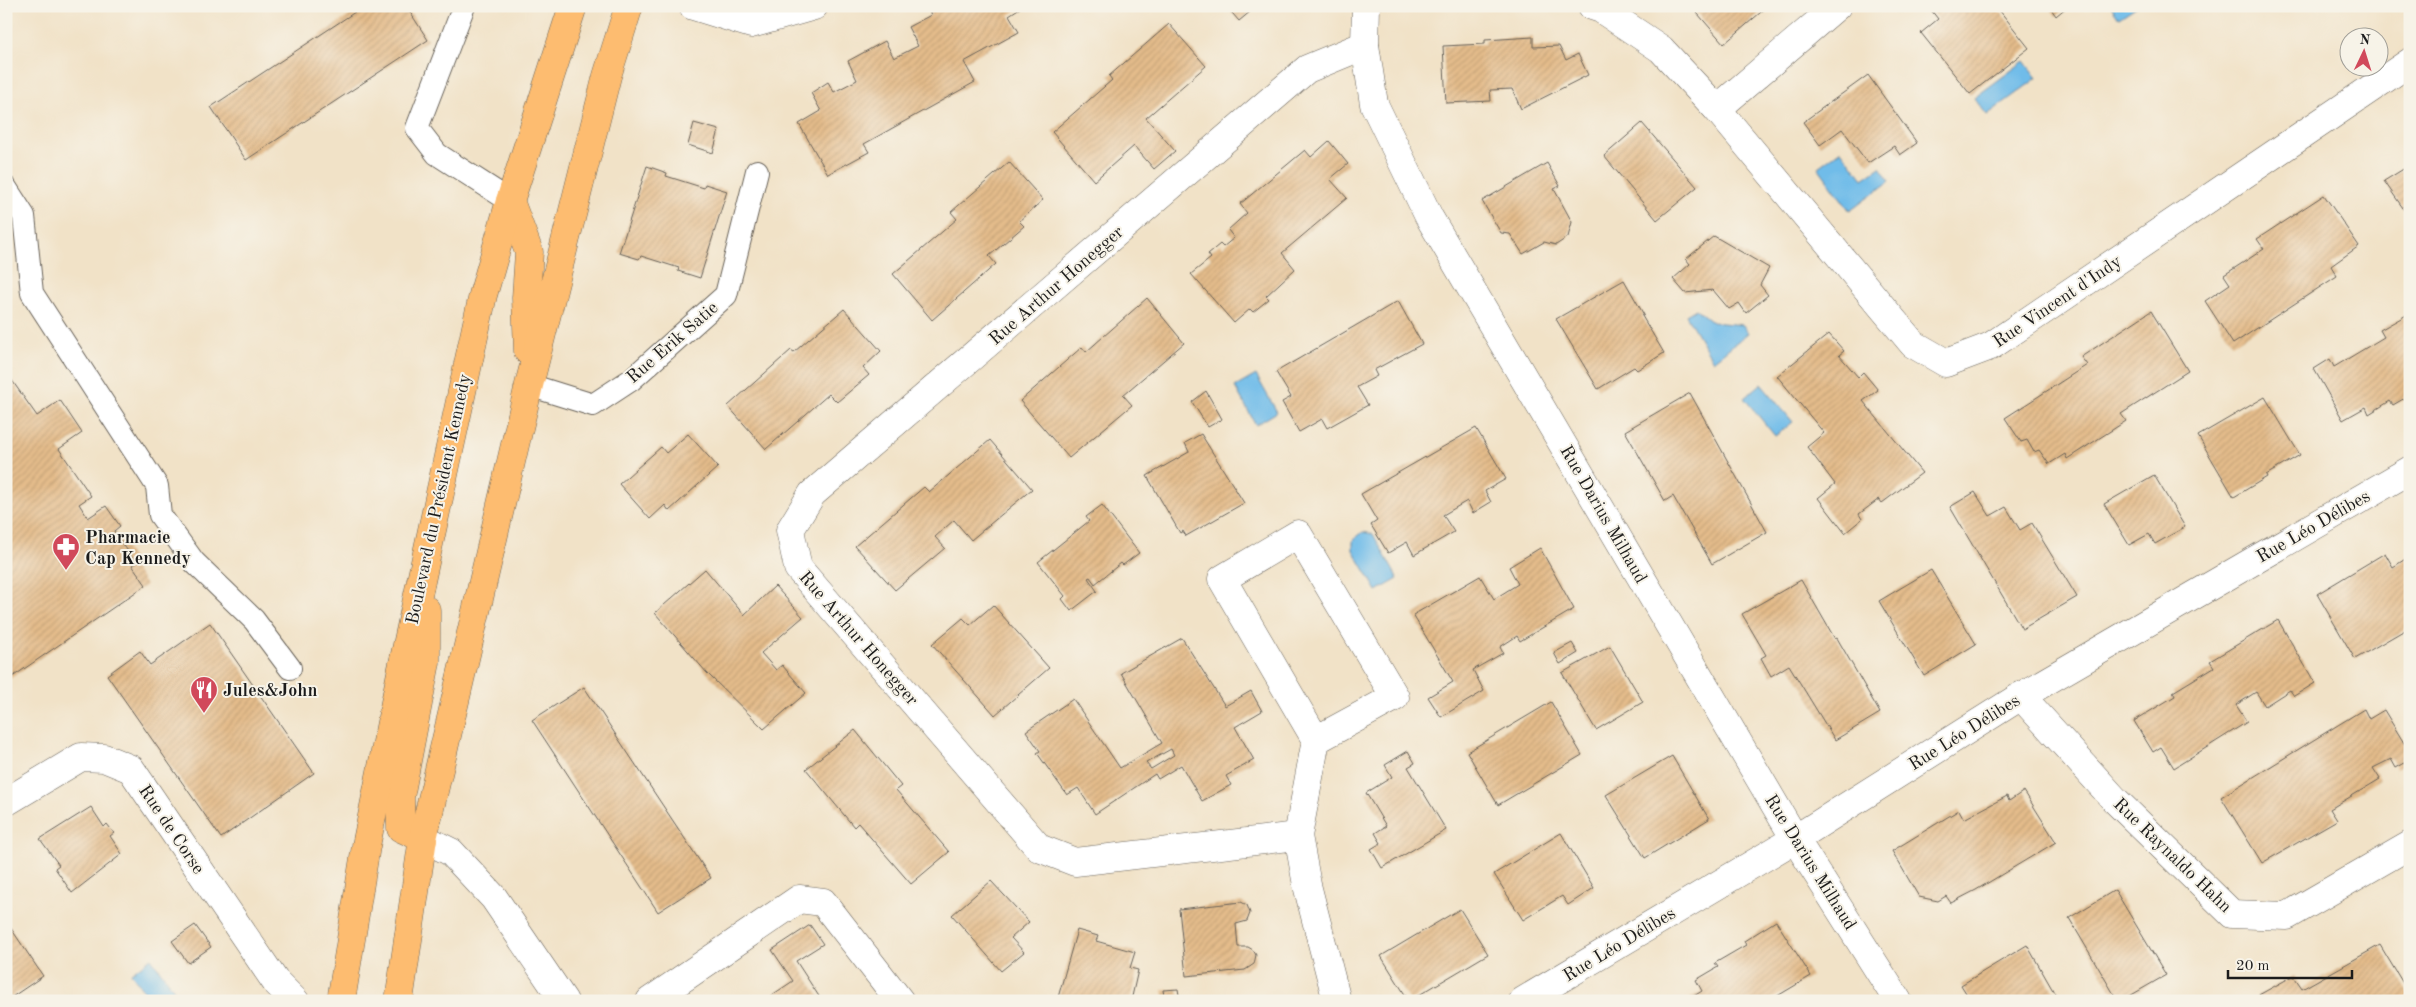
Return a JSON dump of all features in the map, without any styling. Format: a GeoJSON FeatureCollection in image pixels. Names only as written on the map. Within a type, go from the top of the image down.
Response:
{"type":"FeatureCollection","features":[{"type":"Feature","properties":{"kind":"main road","name":"Boulevard du Président Kennedy"},"geometry":{"type":"LineString","coordinates":[[342,1001],[366,846],[427,551],[483,295],[510,201],[573,6]]}},
{"type":"Feature","properties":{"kind":"main road"},"geometry":{"type":"LineString","coordinates":[[399,1001],[423,838],[529,385],[607,76],[628,6]]}},
{"type":"Feature","properties":{"kind":"main road"},"geometry":{"type":"LineString","coordinates":[[510,201],[529,252],[526,298],[529,385]]}},
{"type":"Feature","properties":{"kind":"main road"},"geometry":{"type":"LineString","coordinates":[[423,838],[401,828],[400,797],[426,662],[427,551]]}},
{"type":"Feature","properties":{"kind":"street"},"geometry":{"type":"LineString","coordinates":[[693,6],[750,24],[814,6]]}},
{"type":"Feature","properties":{"kind":"street","name":"Rue Darius Milhaud"},"geometry":{"type":"LineString","coordinates":[[1366,6],[1365,45],[1374,104],[1429,217],[1795,838],[1898,1001]]}},
{"type":"Feature","properties":{"kind":"street","name":"Rue Vincent d'Indy"},"geometry":{"type":"LineString","coordinates":[[1592,6],[1601,9],[1661,49],[1716,109],[1912,344],[1946,363],[1992,346],[2410,62]]}},
{"type":"Feature","properties":{"kind":"street"},"geometry":{"type":"LineString","coordinates":[[1716,109],[1837,6]]}},
{"type":"Feature","properties":{"kind":"street","name":"Rue Arthur Honegger"},"geometry":{"type":"LineString","coordinates":[[1298,836],[1075,862],[1039,848],[798,568],[790,530],[812,494],[1308,69],[1365,45]]}},
{"type":"Feature","properties":{"kind":"street","name":"Rue Léo Délibes"},"geometry":{"type":"LineString","coordinates":[[1523,1001],[1795,838],[2021,696],[2410,470]]}},
{"type":"Feature","properties":{"kind":"street"},"geometry":{"type":"LineString","coordinates":[[1316,740],[1395,697],[1298,534],[1222,580],[1316,740],[1298,836],[1307,885],[1337,1001]]}},
{"type":"Feature","properties":{"kind":"street","name":"Rue Raynaldo Hahn"},"geometry":{"type":"LineString","coordinates":[[2021,696],[2115,800],[2232,914],[2287,916],[2410,845]]}},
{"type":"Feature","properties":{"kind":"street","name":"Rue de Corse"},"geometry":{"type":"LineString","coordinates":[[6,802],[81,757],[104,758],[131,769],[275,982],[295,1001]]}},
{"type":"Feature","properties":{"kind":"street"},"geometry":{"type":"LineString","coordinates":[[423,838],[451,852],[494,898],[564,1001]]}},
{"type":"Feature","properties":{"kind":"street"},"geometry":{"type":"LineString","coordinates":[[650,1001],[799,899],[823,902],[900,1001]]}},
{"type":"Feature","properties":{"kind":"lane"},"geometry":{"type":"LineString","coordinates":[[464,6],[417,128],[437,154],[510,201]]}},
{"type":"Feature","properties":{"kind":"lane","name":"Rue Erik Satie"},"geometry":{"type":"LineString","coordinates":[[529,385],[593,405],[632,380],[726,295],[757,171]]}},
{"type":"Feature","properties":{"kind":"lane"},"geometry":{"type":"LineString","coordinates":[[6,188],[24,216],[32,293],[157,486],[160,515],[194,562],[254,620],[290,668]]}},
{"type":"Feature","properties":{"kind":"water"},"geometry":{"type":"Polygon","coordinates":[[[2111,6],[2137,6],[2119,18],[2111,6]]]}},
{"type":"Feature","properties":{"kind":"water"},"geometry":{"type":"Polygon","coordinates":[[[2024,61],[2037,78],[1987,115],[1974,98],[2024,61]]]}},
{"type":"Feature","properties":{"kind":"water"},"geometry":{"type":"Polygon","coordinates":[[[1841,150],[1863,179],[1880,167],[1890,181],[1850,211],[1818,167],[1841,150]]]}},
{"type":"Feature","properties":{"kind":"water"},"geometry":{"type":"Polygon","coordinates":[[[1696,309],[1712,322],[1743,325],[1748,333],[1713,361],[1686,315],[1696,309]]]}},
{"type":"Feature","properties":{"kind":"water"},"geometry":{"type":"Polygon","coordinates":[[[1256,375],[1277,412],[1256,425],[1235,387],[1256,375]]]}},
{"type":"Feature","properties":{"kind":"water"},"geometry":{"type":"Polygon","coordinates":[[[1761,384],[1793,422],[1775,436],[1744,398],[1761,384]]]}},
{"type":"Feature","properties":{"kind":"water"},"geometry":{"type":"Polygon","coordinates":[[[1363,532],[1373,534],[1398,579],[1377,591],[1353,550],[1353,540],[1363,532]]]}},
{"type":"Feature","properties":{"kind":"water"},"geometry":{"type":"Polygon","coordinates":[[[151,958],[180,998],[177,1001],[151,1001],[131,973],[151,958]]]}},
{"type":"Feature","properties":{"kind":"building"},"geometry":{"type":"Polygon","coordinates":[[[364,6],[406,6],[428,40],[246,160],[211,107],[364,6]]]}},
{"type":"Feature","properties":{"kind":"building"},"geometry":{"type":"Polygon","coordinates":[[[926,6],[1023,6],[1009,15],[1019,32],[964,62],[975,82],[864,144],[869,152],[828,174],[799,124],[821,111],[811,93],[828,82],[834,92],[857,80],[848,61],[885,41],[894,58],[918,46],[908,27],[931,15],[926,6]]]}},
{"type":"Feature","properties":{"kind":"building"},"geometry":{"type":"Polygon","coordinates":[[[1226,6],[1257,6],[1239,21],[1226,6]]]}},
{"type":"Feature","properties":{"kind":"building"},"geometry":{"type":"Polygon","coordinates":[[[1691,6],[1768,6],[1724,44],[1691,6]]]}},
{"type":"Feature","properties":{"kind":"building"},"geometry":{"type":"Polygon","coordinates":[[[1936,6],[1996,6],[2029,48],[1970,94],[1921,33],[1938,19],[1931,10],[1936,6]]]}},
{"type":"Feature","properties":{"kind":"building"},"geometry":{"type":"Polygon","coordinates":[[[2049,6],[2068,6],[2056,16],[2049,6]]]}},
{"type":"Feature","properties":{"kind":"building"},"geometry":{"type":"Polygon","coordinates":[[[1169,24],[1206,66],[1146,118],[1175,151],[1154,169],[1134,146],[1094,181],[1052,132],[1112,80],[1109,76],[1169,24]]]}},
{"type":"Feature","properties":{"kind":"building"},"geometry":{"type":"Polygon","coordinates":[[[1533,37],[1533,47],[1559,46],[1566,60],[1578,54],[1588,75],[1521,109],[1512,89],[1490,90],[1491,101],[1446,103],[1443,46],[1485,44],[1485,40],[1533,37]]]}},
{"type":"Feature","properties":{"kind":"building"},"geometry":{"type":"Polygon","coordinates":[[[1868,75],[1917,143],[1900,155],[1894,146],[1868,163],[1842,129],[1820,145],[1803,122],[1868,75]]]}},
{"type":"Feature","properties":{"kind":"building"},"geometry":{"type":"Polygon","coordinates":[[[694,123],[719,130],[713,153],[688,145],[694,123]]]}},
{"type":"Feature","properties":{"kind":"building"},"geometry":{"type":"Polygon","coordinates":[[[1642,123],[1697,187],[1657,220],[1604,156],[1642,123]]]}},
{"type":"Feature","properties":{"kind":"building"},"geometry":{"type":"Polygon","coordinates":[[[1329,141],[1348,164],[1330,179],[1347,198],[1282,253],[1295,269],[1266,296],[1269,299],[1253,312],[1250,309],[1234,323],[1191,274],[1211,258],[1208,254],[1220,244],[1223,247],[1234,238],[1228,230],[1247,213],[1240,204],[1305,150],[1311,157],[1329,141]]]}},
{"type":"Feature","properties":{"kind":"building"},"geometry":{"type":"Polygon","coordinates":[[[1009,162],[1043,200],[1019,221],[1024,226],[989,256],[996,264],[932,320],[893,274],[957,219],[951,212],[1009,162]]]}},
{"type":"Feature","properties":{"kind":"building"},"geometry":{"type":"Polygon","coordinates":[[[1547,163],[1560,186],[1554,189],[1572,222],[1568,237],[1556,245],[1544,242],[1523,254],[1510,234],[1501,233],[1482,201],[1547,163]]]}},
{"type":"Feature","properties":{"kind":"building"},"geometry":{"type":"Polygon","coordinates":[[[2410,165],[2410,218],[2384,181],[2410,165]]]}},
{"type":"Feature","properties":{"kind":"building"},"geometry":{"type":"Polygon","coordinates":[[[647,166],[667,173],[666,176],[704,188],[705,184],[727,191],[700,278],[678,271],[679,268],[641,256],[639,259],[619,253],[647,166]]]}},
{"type":"Feature","properties":{"kind":"building"},"geometry":{"type":"Polygon","coordinates":[[[2324,195],[2359,246],[2331,266],[2337,276],[2233,344],[2205,301],[2230,284],[2224,275],[2264,249],[2257,239],[2324,195]]]}},
{"type":"Feature","properties":{"kind":"building"},"geometry":{"type":"Polygon","coordinates":[[[1714,236],[1769,268],[1760,285],[1768,295],[1746,313],[1739,303],[1729,309],[1713,290],[1685,293],[1673,279],[1690,264],[1686,259],[1714,236]]]}},
{"type":"Feature","properties":{"kind":"building"},"geometry":{"type":"Polygon","coordinates":[[[1624,280],[1644,315],[1642,316],[1664,353],[1637,370],[1634,367],[1598,389],[1556,319],[1624,280]]]}},
{"type":"Feature","properties":{"kind":"building"},"geometry":{"type":"Polygon","coordinates":[[[1147,298],[1184,343],[1123,395],[1132,405],[1069,458],[1020,401],[1082,347],[1086,352],[1147,298]]]}},
{"type":"Feature","properties":{"kind":"building"},"geometry":{"type":"Polygon","coordinates":[[[1398,301],[1422,344],[1374,370],[1377,376],[1357,387],[1368,405],[1327,428],[1322,419],[1299,432],[1282,402],[1291,397],[1276,372],[1398,301]]]}},
{"type":"Feature","properties":{"kind":"building"},"geometry":{"type":"Polygon","coordinates":[[[844,309],[881,351],[863,368],[869,375],[837,402],[829,394],[766,449],[728,406],[791,350],[794,352],[844,309]]]}},
{"type":"Feature","properties":{"kind":"building"},"geometry":{"type":"Polygon","coordinates":[[[2151,311],[2188,371],[2121,414],[2126,421],[2067,459],[2065,454],[2049,464],[2039,450],[2034,452],[2027,440],[2021,442],[2005,418],[2087,365],[2081,357],[2151,311]]]}},
{"type":"Feature","properties":{"kind":"building"},"geometry":{"type":"Polygon","coordinates":[[[2410,313],[2410,395],[2393,405],[2390,401],[2369,414],[2366,407],[2343,420],[2314,369],[2330,359],[2334,367],[2384,337],[2380,330],[2410,313]]]}},
{"type":"Feature","properties":{"kind":"building"},"geometry":{"type":"Polygon","coordinates":[[[1829,334],[1844,351],[1839,355],[1858,377],[1863,372],[1878,390],[1863,401],[1922,473],[1882,503],[1879,499],[1859,514],[1862,519],[1845,533],[1818,498],[1835,484],[1807,447],[1824,433],[1777,376],[1829,334]]]}},
{"type":"Feature","properties":{"kind":"building"},"geometry":{"type":"Polygon","coordinates":[[[6,372],[37,416],[60,400],[82,433],[59,449],[91,496],[79,504],[88,518],[106,506],[120,526],[114,531],[136,563],[132,565],[146,585],[8,680],[6,372]]]}},
{"type":"Feature","properties":{"kind":"building"},"geometry":{"type":"Polygon","coordinates":[[[1206,391],[1222,419],[1208,427],[1192,402],[1206,391]]]}},
{"type":"Feature","properties":{"kind":"building"},"geometry":{"type":"Polygon","coordinates":[[[1690,393],[1767,532],[1712,564],[1673,496],[1665,501],[1625,431],[1690,393]]]}},
{"type":"Feature","properties":{"kind":"building"},"geometry":{"type":"Polygon","coordinates":[[[2265,397],[2300,455],[2234,497],[2198,436],[2265,397]]]}},
{"type":"Feature","properties":{"kind":"building"},"geometry":{"type":"Polygon","coordinates":[[[1476,428],[1506,479],[1485,491],[1491,502],[1473,513],[1467,501],[1443,515],[1454,532],[1414,555],[1407,542],[1388,553],[1371,525],[1377,521],[1361,494],[1476,428]]]}},
{"type":"Feature","properties":{"kind":"building"},"geometry":{"type":"Polygon","coordinates":[[[688,434],[718,467],[669,511],[665,505],[650,519],[619,484],[661,447],[666,453],[688,434]]]}},
{"type":"Feature","properties":{"kind":"building"},"geometry":{"type":"Polygon","coordinates":[[[1201,434],[1244,503],[1186,536],[1183,531],[1180,533],[1147,476],[1189,452],[1185,443],[1201,434]]]}},
{"type":"Feature","properties":{"kind":"building"},"geometry":{"type":"Polygon","coordinates":[[[990,440],[1032,489],[971,540],[954,520],[935,537],[945,548],[895,590],[855,546],[924,487],[929,492],[990,440]]]}},
{"type":"Feature","properties":{"kind":"building"},"geometry":{"type":"Polygon","coordinates":[[[2154,475],[2185,527],[2155,544],[2149,534],[2129,545],[2104,504],[2154,475]]]}},
{"type":"Feature","properties":{"kind":"building"},"geometry":{"type":"Polygon","coordinates":[[[1975,492],[1990,516],[2006,507],[2020,530],[2032,523],[2077,597],[2022,629],[1950,507],[1975,492]]]}},
{"type":"Feature","properties":{"kind":"building"},"geometry":{"type":"Polygon","coordinates":[[[1102,505],[1139,553],[1123,565],[1121,563],[1095,584],[1090,577],[1088,578],[1097,591],[1071,611],[1062,599],[1065,596],[1038,562],[1089,521],[1086,517],[1102,505]]]}},
{"type":"Feature","properties":{"kind":"building"},"geometry":{"type":"Polygon","coordinates":[[[1540,548],[1574,609],[1520,641],[1517,636],[1500,647],[1503,653],[1473,670],[1484,691],[1441,717],[1428,697],[1453,682],[1413,615],[1480,576],[1494,599],[1518,584],[1509,567],[1540,548]]]}},
{"type":"Feature","properties":{"kind":"building"},"geometry":{"type":"Polygon","coordinates":[[[2385,553],[2393,567],[2410,556],[2410,627],[2355,659],[2317,594],[2385,553]]]}},
{"type":"Feature","properties":{"kind":"building"},"geometry":{"type":"Polygon","coordinates":[[[705,569],[744,615],[775,586],[803,617],[761,653],[776,670],[782,665],[806,693],[764,729],[707,673],[655,613],[705,569]]]}},
{"type":"Feature","properties":{"kind":"building"},"geometry":{"type":"Polygon","coordinates":[[[1931,570],[1976,644],[1924,676],[1879,601],[1931,570]]]}},
{"type":"Feature","properties":{"kind":"building"},"geometry":{"type":"Polygon","coordinates":[[[1801,580],[1880,713],[1835,740],[1789,665],[1771,676],[1761,658],[1766,655],[1742,614],[1801,580]]]}},
{"type":"Feature","properties":{"kind":"building"},"geometry":{"type":"Polygon","coordinates":[[[993,605],[1049,668],[995,715],[932,644],[963,618],[970,625],[993,605]]]}},
{"type":"Feature","properties":{"kind":"building"},"geometry":{"type":"Polygon","coordinates":[[[2278,620],[2315,683],[2294,696],[2290,690],[2265,706],[2256,692],[2236,705],[2247,722],[2174,768],[2161,747],[2153,752],[2134,721],[2175,696],[2173,692],[2214,667],[2210,661],[2278,620]]]}},
{"type":"Feature","properties":{"kind":"building","name":"Jules&John"},"geometry":{"type":"Polygon","coordinates":[[[210,623],[314,773],[221,838],[107,675],[140,651],[150,665],[210,623]]]}},
{"type":"Feature","properties":{"kind":"building"},"geometry":{"type":"Polygon","coordinates":[[[1182,638],[1225,706],[1251,691],[1262,711],[1235,727],[1254,760],[1226,776],[1231,785],[1202,801],[1181,765],[1158,779],[1155,774],[1095,814],[1078,788],[1067,795],[1037,753],[1040,751],[1026,731],[1073,699],[1120,768],[1162,743],[1121,673],[1182,638]],[[1171,749],[1146,763],[1151,769],[1174,755],[1171,749]]]}},
{"type":"Feature","properties":{"kind":"building"},"geometry":{"type":"Polygon","coordinates":[[[1572,643],[1578,653],[1560,664],[1554,653],[1572,643]]]}},
{"type":"Feature","properties":{"kind":"building"},"geometry":{"type":"Polygon","coordinates":[[[1610,646],[1643,702],[1596,730],[1562,673],[1610,646]]]}},
{"type":"Feature","properties":{"kind":"building"},"geometry":{"type":"Polygon","coordinates":[[[584,687],[711,878],[658,912],[532,720],[584,687]]]}},
{"type":"Feature","properties":{"kind":"building"},"geometry":{"type":"Polygon","coordinates":[[[1551,702],[1582,755],[1498,805],[1467,752],[1551,702]]]}},
{"type":"Feature","properties":{"kind":"building"},"geometry":{"type":"Polygon","coordinates":[[[2364,709],[2369,719],[2384,710],[2410,753],[2410,760],[2396,768],[2391,759],[2373,768],[2380,779],[2330,809],[2337,820],[2262,863],[2221,797],[2364,709]]]}},
{"type":"Feature","properties":{"kind":"building"},"geometry":{"type":"Polygon","coordinates":[[[855,730],[901,786],[896,790],[949,852],[911,884],[858,823],[854,827],[806,769],[855,730]]]}},
{"type":"Feature","properties":{"kind":"building"},"geometry":{"type":"Polygon","coordinates":[[[1408,751],[1415,763],[1408,767],[1446,830],[1382,868],[1371,849],[1381,843],[1375,833],[1386,826],[1366,793],[1392,777],[1385,765],[1408,751]]]}},
{"type":"Feature","properties":{"kind":"building"},"geometry":{"type":"Polygon","coordinates":[[[1672,756],[1709,819],[1645,858],[1606,795],[1672,756]]]}},
{"type":"Feature","properties":{"kind":"building"},"geometry":{"type":"Polygon","coordinates":[[[2024,791],[2056,842],[1951,903],[1946,896],[1938,901],[1919,897],[1892,851],[1959,810],[1964,819],[2007,796],[2009,801],[2024,791]]]}},
{"type":"Feature","properties":{"kind":"building"},"geometry":{"type":"Polygon","coordinates":[[[91,807],[104,827],[107,824],[114,833],[110,836],[122,854],[72,893],[55,868],[59,865],[40,839],[91,807]]]}},
{"type":"Feature","properties":{"kind":"building"},"geometry":{"type":"Polygon","coordinates":[[[1561,833],[1594,888],[1568,905],[1562,896],[1523,920],[1494,874],[1561,833]]]}},
{"type":"Feature","properties":{"kind":"building"},"geometry":{"type":"Polygon","coordinates":[[[991,881],[1029,922],[1011,938],[1024,952],[1001,971],[952,915],[991,881]]]}},
{"type":"Feature","properties":{"kind":"building"},"geometry":{"type":"Polygon","coordinates":[[[2115,890],[2166,975],[2121,1001],[2118,1001],[2069,918],[2115,890]]]}},
{"type":"Feature","properties":{"kind":"building"},"geometry":{"type":"Polygon","coordinates":[[[1241,902],[1247,905],[1250,913],[1247,921],[1236,924],[1238,947],[1248,947],[1253,950],[1256,955],[1254,964],[1245,970],[1186,976],[1179,909],[1241,902]]]}},
{"type":"Feature","properties":{"kind":"building"},"geometry":{"type":"Polygon","coordinates":[[[1460,909],[1488,954],[1409,1001],[1381,956],[1460,909]]]}},
{"type":"Feature","properties":{"kind":"building"},"geometry":{"type":"Polygon","coordinates":[[[6,921],[43,976],[6,1001],[6,921]]]}},
{"type":"Feature","properties":{"kind":"building"},"geometry":{"type":"Polygon","coordinates":[[[1776,921],[1811,976],[1769,1001],[1686,1001],[1702,991],[1696,980],[1718,967],[1715,963],[1746,945],[1744,941],[1776,921]]]}},
{"type":"Feature","properties":{"kind":"building"},"geometry":{"type":"Polygon","coordinates":[[[195,925],[211,947],[188,963],[172,941],[195,925]]]}},
{"type":"Feature","properties":{"kind":"building"},"geometry":{"type":"Polygon","coordinates":[[[810,925],[823,944],[796,961],[822,1001],[763,1001],[793,981],[772,950],[810,925]]]}},
{"type":"Feature","properties":{"kind":"building"},"geometry":{"type":"Polygon","coordinates":[[[1077,930],[1098,936],[1096,941],[1135,952],[1130,968],[1138,970],[1131,1001],[1057,1001],[1077,930]]]}},
{"type":"Feature","properties":{"kind":"building"},"geometry":{"type":"Polygon","coordinates":[[[2027,945],[2059,1001],[1971,1001],[1961,985],[2027,945]]]}},
{"type":"Feature","properties":{"kind":"building"},"geometry":{"type":"Polygon","coordinates":[[[2380,945],[2410,995],[2401,1001],[2258,1001],[2257,996],[2293,976],[2302,989],[2380,945]]]}},
{"type":"Feature","properties":{"kind":"building"},"geometry":{"type":"Polygon","coordinates":[[[1178,989],[1180,1001],[1165,1001],[1163,990],[1178,989]]]}},
{"type":"Feature","properties":{"kind":"place","name":"Pharmacie Cap Kennedy"},"geometry":{"type":"Point","coordinates":[66,571]}},
{"type":"Feature","properties":{"kind":"place","name":"Jules&John"},"geometry":{"type":"Point","coordinates":[204,714]}}]}
